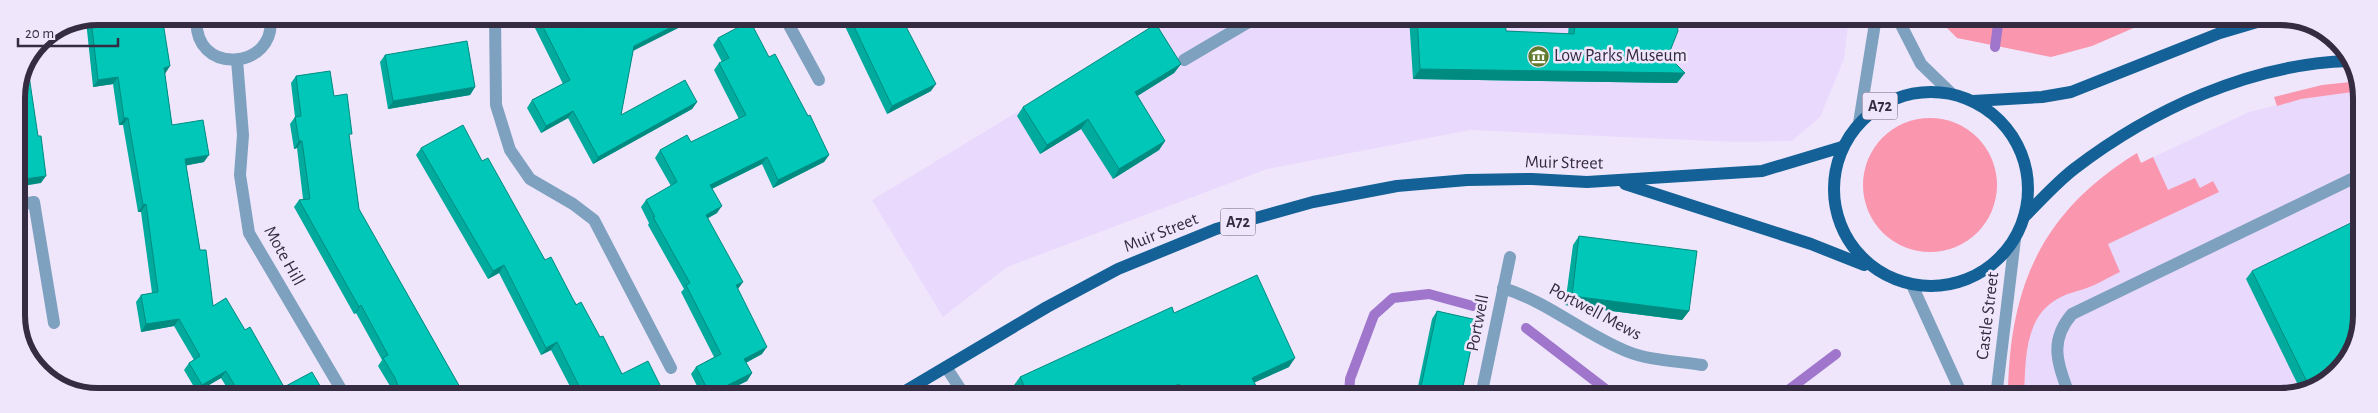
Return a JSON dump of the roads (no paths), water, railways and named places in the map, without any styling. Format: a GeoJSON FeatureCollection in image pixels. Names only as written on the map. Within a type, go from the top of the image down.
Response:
{"type":"FeatureCollection","features":[{"type":"Feature","properties":{"kind":"main road","name":"A72"},"geometry":{"type":"LineString","coordinates":[[1973,101],[2042,97],[2071,92],[2220,33],[2247,25]]}},
{"type":"Feature","properties":{"kind":"main road","name":"A72"},"geometry":{"type":"LineString","coordinates":[[2024,217],[2072,170],[2114,142],[2189,101],[2257,76],[2300,64],[2344,61]]}},
{"type":"Feature","properties":{"kind":"main road","name":"A72"},"geometry":{"type":"LineString","coordinates":[[1926,92],[1950,93],[1973,101],[1992,113],[2008,129],[2020,149],[2028,179],[2028,194],[2024,217],[2015,239],[2000,258],[1982,273],[1960,282],[1936,287],[1912,285],[1892,279],[1874,268],[1856,253],[1844,234],[1836,213],[1833,191],[1835,169],[1842,147],[1859,123],[1878,106],[1901,96],[1926,92]]}},
{"type":"Feature","properties":{"kind":"main road","name":"Muir Street"},"geometry":{"type":"LineString","coordinates":[[911,388],[1047,307],[1118,269],[1216,229],[1256,217],[1322,200],[1397,186],[1496,179],[1617,181],[1762,171],[1842,147]]}},
{"type":"Feature","properties":{"kind":"main road","name":"Muir Street"},"geometry":{"type":"LineString","coordinates":[[1617,181],[1810,244],[1874,268]]}},
{"type":"Feature","properties":{"kind":"street"},"geometry":{"type":"LineString","coordinates":[[197,25],[198,38],[206,48],[216,56],[228,60],[237,60],[254,55],[263,46],[269,34],[270,25]]}},
{"type":"Feature","properties":{"kind":"street"},"geometry":{"type":"LineString","coordinates":[[495,25],[496,105],[510,150],[530,179],[573,204],[594,220],[671,368]]}},
{"type":"Feature","properties":{"kind":"street"},"geometry":{"type":"LineString","coordinates":[[789,25],[819,80]]}},
{"type":"Feature","properties":{"kind":"street"},"geometry":{"type":"LineString","coordinates":[[1184,60],[1244,25]]}},
{"type":"Feature","properties":{"kind":"street"},"geometry":{"type":"LineString","coordinates":[[1859,123],[1875,25]]}},
{"type":"Feature","properties":{"kind":"street"},"geometry":{"type":"LineString","coordinates":[[1901,25],[1921,64],[1950,93]]}},
{"type":"Feature","properties":{"kind":"street","name":"Mote Hill"},"geometry":{"type":"LineString","coordinates":[[237,60],[243,135],[240,175],[249,233],[339,388]]}},
{"type":"Feature","properties":{"kind":"street"},"geometry":{"type":"LineString","coordinates":[[2068,388],[2056,343],[2061,327],[2072,314],[2353,178]]}},
{"type":"Feature","properties":{"kind":"street"},"geometry":{"type":"LineString","coordinates":[[25,204],[34,202],[54,323]]}},
{"type":"Feature","properties":{"kind":"street","name":"Castle Street"},"geometry":{"type":"LineString","coordinates":[[1997,388],[2015,239]]}},
{"type":"Feature","properties":{"kind":"street","name":"Portwell"},"geometry":{"type":"LineString","coordinates":[[1483,388],[1510,257]]}},
{"type":"Feature","properties":{"kind":"street","name":"Castle Street"},"geometry":{"type":"LineString","coordinates":[[1912,285],[1959,388]]}},
{"type":"Feature","properties":{"kind":"street","name":"Portwell Mews"},"geometry":{"type":"LineString","coordinates":[[1503,288],[1529,297],[1626,351],[1642,356],[1702,365]]}},
{"type":"Feature","properties":{"kind":"street"},"geometry":{"type":"LineString","coordinates":[[946,367],[959,388]]}},
{"type":"Feature","properties":{"kind":"waterway"},"geometry":{"type":"LineString","coordinates":[[1995,47],[1998,25]]}},
{"type":"Feature","properties":{"kind":"waterway"},"geometry":{"type":"LineString","coordinates":[[1349,388],[1350,379],[1374,315],[1393,298],[1429,294],[1473,306]]}},
{"type":"Feature","properties":{"kind":"waterway"},"geometry":{"type":"LineString","coordinates":[[1526,328],[1604,388]]}},
{"type":"Feature","properties":{"kind":"waterway"},"geometry":{"type":"LineString","coordinates":[[1791,388],[1836,354]]}},
{"type":"Feature","properties":{"kind":"place","name":"Low Parks Museum"},"geometry":{"type":"Point","coordinates":[1538,56]}}]}
